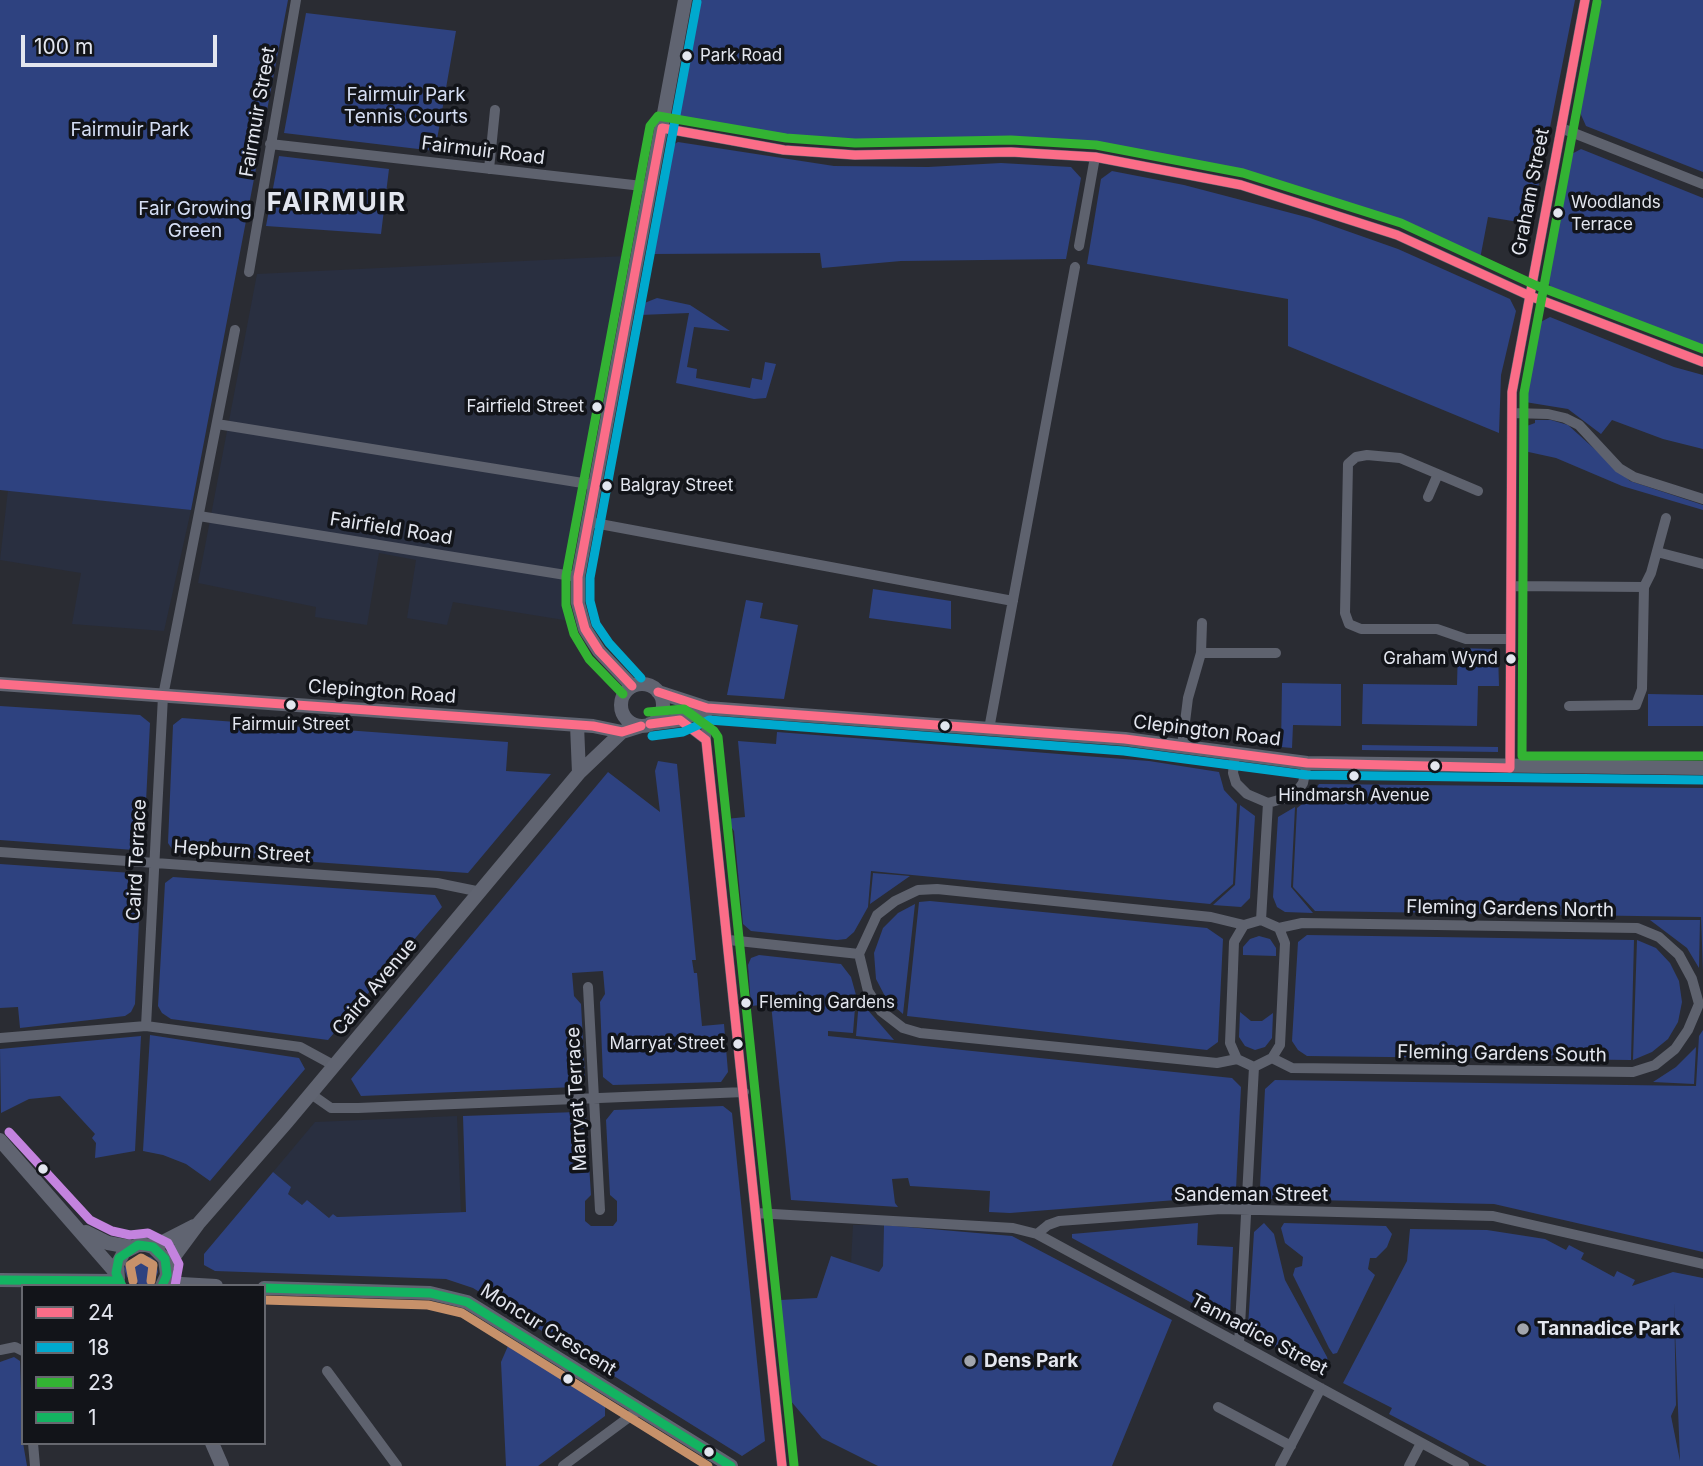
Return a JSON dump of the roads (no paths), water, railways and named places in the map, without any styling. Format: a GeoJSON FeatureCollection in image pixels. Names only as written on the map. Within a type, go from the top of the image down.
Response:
{"type":"FeatureCollection","features":[{"type":"Feature","properties":{"kind":"street","name":"Fairmuir Street"},"geometry":{"type":"LineString","coordinates":[[249,272],[296,0]]}},
{"type":"Feature","properties":{"kind":"street"},"geometry":{"type":"LineString","coordinates":[[658,692],[662,710],[646,725],[629,722],[622,712],[622,697],[632,686],[599,651],[585,629],[578,603],[578,576],[685,0]]}},
{"type":"Feature","properties":{"kind":"street","name":"Graham Street"},"geometry":{"type":"LineString","coordinates":[[1510,768],[1512,413],[1515,373],[1585,0]]}},
{"type":"Feature","properties":{"kind":"street"},"geometry":{"type":"LineString","coordinates":[[489,169],[495,110]]}},
{"type":"Feature","properties":{"kind":"street"},"geometry":{"type":"LineString","coordinates":[[662,128],[784,150],[855,155],[1011,152],[1095,157],[1241,184],[1397,236],[1530,296],[1703,362]]}},
{"type":"Feature","properties":{"kind":"street"},"geometry":{"type":"LineString","coordinates":[[1561,128],[1703,184]]}},
{"type":"Feature","properties":{"kind":"street","name":"Fairmuir Road"},"geometry":{"type":"LineString","coordinates":[[270,144],[651,187]]}},
{"type":"Feature","properties":{"kind":"street"},"geometry":{"type":"LineString","coordinates":[[1079,246],[1095,157]]}},
{"type":"Feature","properties":{"kind":"street"},"geometry":{"type":"LineString","coordinates":[[989,729],[1075,267]]}},
{"type":"Feature","properties":{"kind":"street"},"geometry":{"type":"LineString","coordinates":[[163,696],[235,330]]}},
{"type":"Feature","properties":{"kind":"street"},"geometry":{"type":"LineString","coordinates":[[1512,413],[1548,414],[1565,418],[1580,425],[1619,468],[1634,477],[1703,499]]}},
{"type":"Feature","properties":{"kind":"street"},"geometry":{"type":"LineString","coordinates":[[217,424],[595,485]]}},
{"type":"Feature","properties":{"kind":"street"},"geometry":{"type":"LineString","coordinates":[[1478,491],[1400,458],[1367,454],[1356,457],[1348,464],[1345,613],[1349,624],[1361,629],[1437,629],[1466,639],[1510,639]]}},
{"type":"Feature","properties":{"kind":"street"},"geometry":{"type":"LineString","coordinates":[[1429,497],[1438,474]]}},
{"type":"Feature","properties":{"kind":"street","name":"Fairfield Road"},"geometry":{"type":"LineString","coordinates":[[199,516],[578,576]]}},
{"type":"Feature","properties":{"kind":"street"},"geometry":{"type":"LineString","coordinates":[[1569,706],[1636,705],[1642,689],[1644,587],[1666,518]]}},
{"type":"Feature","properties":{"kind":"street"},"geometry":{"type":"LineString","coordinates":[[589,522],[1013,601]]}},
{"type":"Feature","properties":{"kind":"street"},"geometry":{"type":"LineString","coordinates":[[1657,552],[1703,564]]}},
{"type":"Feature","properties":{"kind":"street"},"geometry":{"type":"LineString","coordinates":[[1511,586],[1644,587]]}},
{"type":"Feature","properties":{"kind":"street"},"geometry":{"type":"LineString","coordinates":[[1182,746],[1188,698],[1201,653],[1202,623]]}},
{"type":"Feature","properties":{"kind":"street"},"geometry":{"type":"LineString","coordinates":[[1201,653],[1276,653]]}},
{"type":"Feature","properties":{"kind":"street","name":"Clepington Road"},"geometry":{"type":"LineString","coordinates":[[0,684],[578,724],[622,732],[680,720],[707,708]]}},
{"type":"Feature","properties":{"kind":"street","name":"Clepington Road"},"geometry":{"type":"LineString","coordinates":[[632,686],[646,684],[658,692],[707,708],[1182,746],[1307,763],[1510,768],[1703,768]]}},
{"type":"Feature","properties":{"kind":"street","name":"Caird Terrace"},"geometry":{"type":"LineString","coordinates":[[146,1026],[163,696]]}},
{"type":"Feature","properties":{"kind":"street"},"geometry":{"type":"LineString","coordinates":[[707,708],[706,740],[782,1466]]}},
{"type":"Feature","properties":{"kind":"street"},"geometry":{"type":"LineString","coordinates":[[593,726],[622,712]]}},
{"type":"Feature","properties":{"kind":"street"},"geometry":{"type":"LineString","coordinates":[[680,720],[706,740]]}},
{"type":"Feature","properties":{"kind":"street"},"geometry":{"type":"LineString","coordinates":[[578,724],[579,773]]}},
{"type":"Feature","properties":{"kind":"street","name":"Caird Avenue"},"geometry":{"type":"LineString","coordinates":[[167,1266],[198,1224],[335,1066],[579,773],[622,732]]}},
{"type":"Feature","properties":{"kind":"street"},"geometry":{"type":"LineString","coordinates":[[1235,754],[1233,773],[1237,783],[1247,794],[1268,803],[1289,797],[1298,790],[1303,783],[1307,763]]}},
{"type":"Feature","properties":{"kind":"street"},"geometry":{"type":"LineString","coordinates":[[1261,920],[1268,803]]}},
{"type":"Feature","properties":{"kind":"street","name":"Hepburn Street"},"geometry":{"type":"LineString","coordinates":[[0,852],[437,883],[481,892]]}},
{"type":"Feature","properties":{"kind":"street"},"geometry":{"type":"LineString","coordinates":[[937,889],[1212,917],[1244,925],[1261,920],[1279,928],[1285,943],[1280,1045],[1272,1058],[1254,1067],[1237,1059],[1217,1063],[920,1033],[903,1028],[881,1011],[868,991],[859,954],[877,915],[895,901],[918,890],[937,889]]}},
{"type":"Feature","properties":{"kind":"street","name":"Fleming Gardens North"},"geometry":{"type":"LineString","coordinates":[[1279,928],[1302,923],[1637,928],[1659,937],[1679,955],[1701,1004]]}},
{"type":"Feature","properties":{"kind":"street"},"geometry":{"type":"LineString","coordinates":[[1237,1059],[1230,1043],[1234,942],[1244,925]]}},
{"type":"Feature","properties":{"kind":"street"},"geometry":{"type":"LineString","coordinates":[[729,940],[859,954]]}},
{"type":"Feature","properties":{"kind":"street","name":"Marryat Terrace"},"geometry":{"type":"LineString","coordinates":[[588,987],[600,1210]]}},
{"type":"Feature","properties":{"kind":"street","name":"Fleming Gardens South"},"geometry":{"type":"LineString","coordinates":[[1272,1058],[1292,1068],[1633,1072],[1656,1065],[1675,1049],[1701,1004]]}},
{"type":"Feature","properties":{"kind":"street"},"geometry":{"type":"LineString","coordinates":[[0,1038],[146,1026],[300,1046],[335,1066]]}},
{"type":"Feature","properties":{"kind":"street"},"geometry":{"type":"LineString","coordinates":[[1239,1344],[1254,1067]]}},
{"type":"Feature","properties":{"kind":"street"},"geometry":{"type":"LineString","coordinates":[[311,1094],[331,1108],[744,1093]]}},
{"type":"Feature","properties":{"kind":"street"},"geometry":{"type":"LineString","coordinates":[[0,1140],[82,1230],[119,1280]]}},
{"type":"Feature","properties":{"kind":"street","name":"Sandeman Street"},"geometry":{"type":"LineString","coordinates":[[1037,1234],[1059,1221],[1246,1210],[1493,1216],[1703,1264]]}},
{"type":"Feature","properties":{"kind":"street"},"geometry":{"type":"LineString","coordinates":[[756,1213],[1013,1228],[1037,1234]]}},
{"type":"Feature","properties":{"kind":"street","name":"Caird Avenue"},"geometry":{"type":"LineString","coordinates":[[153,1247],[198,1224]]}},
{"type":"Feature","properties":{"kind":"street"},"geometry":{"type":"LineString","coordinates":[[82,1230],[108,1243],[153,1247],[167,1266],[163,1284]]}},
{"type":"Feature","properties":{"kind":"street","name":"Tannadice Street"},"geometry":{"type":"LineString","coordinates":[[1037,1234],[1464,1466]]}},
{"type":"Feature","properties":{"kind":"street"},"geometry":{"type":"LineString","coordinates":[[119,1280],[119,1258],[130,1247]]}},
{"type":"Feature","properties":{"kind":"street"},"geometry":{"type":"LineString","coordinates":[[0,1280],[119,1280]]}},
{"type":"Feature","properties":{"kind":"street","name":"Moncur Crescent"},"geometry":{"type":"LineString","coordinates":[[266,1288],[430,1293],[457,1298],[731,1466]]}},
{"type":"Feature","properties":{"kind":"street"},"geometry":{"type":"LineString","coordinates":[[0,1350],[15,1347],[21,1350]]}},
{"type":"Feature","properties":{"kind":"street"},"geometry":{"type":"LineString","coordinates":[[327,1371],[397,1466]]}},
{"type":"Feature","properties":{"kind":"street"},"geometry":{"type":"LineString","coordinates":[[1280,1466],[1321,1388]]}},
{"type":"Feature","properties":{"kind":"street"},"geometry":{"type":"LineString","coordinates":[[1218,1407],[1291,1446]]}},
{"type":"Feature","properties":{"kind":"street"},"geometry":{"type":"LineString","coordinates":[[563,1466],[640,1409]]}},
{"type":"Feature","properties":{"kind":"street"},"geometry":{"type":"LineString","coordinates":[[1409,1466],[1421,1443]]}},
{"type":"Feature","properties":{"kind":"street"},"geometry":{"type":"LineString","coordinates":[[33,1445],[35,1466]]}},
{"type":"Feature","properties":{"kind":"street"},"geometry":{"type":"LineString","coordinates":[[213,1445],[222,1466]]}},
{"type":"Feature","properties":{"kind":"place","name":"Park Road"},"geometry":{"type":"Point","coordinates":[687,56]}},
{"type":"Feature","properties":{"kind":"place","name":"Woodlands Terrace"},"geometry":{"type":"Point","coordinates":[1558,213]}},
{"type":"Feature","properties":{"kind":"place","name":"Fairfield Street"},"geometry":{"type":"Point","coordinates":[597,407]}},
{"type":"Feature","properties":{"kind":"place","name":"Balgray Street"},"geometry":{"type":"Point","coordinates":[607,486]}},
{"type":"Feature","properties":{"kind":"place","name":"Graham Wynd"},"geometry":{"type":"Point","coordinates":[1511,659]}},
{"type":"Feature","properties":{"kind":"place","name":"Fairmuir Street"},"geometry":{"type":"Point","coordinates":[291,705]}},
{"type":"Feature","properties":{"kind":"place","name":"Hindmarsh Avenue"},"geometry":{"type":"Point","coordinates":[1354,776]}},
{"type":"Feature","properties":{"kind":"place","name":"Fleming Gardens"},"geometry":{"type":"Point","coordinates":[746,1003]}},
{"type":"Feature","properties":{"kind":"place","name":"Marryat Street"},"geometry":{"type":"Point","coordinates":[738,1044]}},
{"type":"Feature","properties":{"kind":"place","name":"Tannadice Park"},"geometry":{"type":"Point","coordinates":[1523,1329]}},
{"type":"Feature","properties":{"kind":"place","name":"Dens Park"},"geometry":{"type":"Point","coordinates":[970,1361]}},
{"type":"Feature","properties":{"kind":"district","name":"FAIRMUIR"},"geometry":{"type":"Point","coordinates":[337,203]}},
{"type":"Feature","properties":{"kind":"park label","name":"Fairmuir Park Tennis Courts"},"geometry":{"type":"Point","coordinates":[406,106]}},
{"type":"Feature","properties":{"kind":"park label","name":"Fairmuir Park"},"geometry":{"type":"Point","coordinates":[130,130]}},
{"type":"Feature","properties":{"kind":"park label","name":"Fair Growing Green"},"geometry":{"type":"Point","coordinates":[195,220]}}]}
